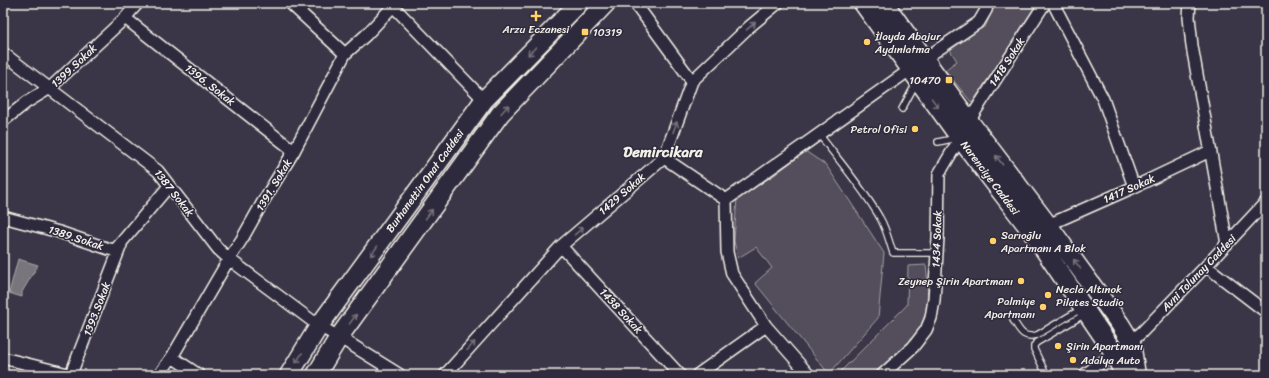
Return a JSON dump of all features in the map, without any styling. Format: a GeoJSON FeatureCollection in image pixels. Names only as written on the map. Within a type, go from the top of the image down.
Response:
{"type":"FeatureCollection","features":[{"type":"Feature","properties":{"kind":"main road","name":"Burhanettin Onat Caddesi"},"geometry":{"type":"LineString","coordinates":[[289,375],[319,326],[484,100],[579,3]]}},
{"type":"Feature","properties":{"kind":"main road","name":"Burhanettin Onat Caddesi"},"geometry":{"type":"LineString","coordinates":[[316,375],[339,337],[500,114],[606,3]]}},
{"type":"Feature","properties":{"kind":"main road","name":"Narenciye Caddesi"},"geometry":{"type":"LineString","coordinates":[[863,3],[918,69],[969,121],[1048,225],[1120,324],[1131,342]]}},
{"type":"Feature","properties":{"kind":"main road","name":"Narenciye Caddesi"},"geometry":{"type":"LineString","coordinates":[[884,3],[918,69],[960,138],[1034,236],[1115,354]]}},
{"type":"Feature","properties":{"kind":"main road"},"geometry":{"type":"LineString","coordinates":[[1131,342],[1136,375]]}},
{"type":"Feature","properties":{"kind":"main road"},"geometry":{"type":"LineString","coordinates":[[1115,354],[1124,375]]}},
{"type":"Feature","properties":{"kind":"street","name":"1399.Sokak"},"geometry":{"type":"LineString","coordinates":[[3,121],[27,102],[50,88],[125,18],[138,3]]}},
{"type":"Feature","properties":{"kind":"street"},"geometry":{"type":"LineString","coordinates":[[290,3],[345,54]]}},
{"type":"Feature","properties":{"kind":"street"},"geometry":{"type":"LineString","coordinates":[[635,3],[692,81]]}},
{"type":"Feature","properties":{"kind":"street","name":"1429 Sokak"},"geometry":{"type":"LineString","coordinates":[[445,375],[561,246],[664,158],[692,81],[749,27],[778,3]]}},
{"type":"Feature","properties":{"kind":"street"},"geometry":{"type":"LineString","coordinates":[[726,200],[818,134],[918,69],[979,22],[988,3]]}},
{"type":"Feature","properties":{"kind":"street","name":"1418 Sokak"},"geometry":{"type":"LineString","coordinates":[[969,121],[1045,3]]}},
{"type":"Feature","properties":{"kind":"street"},"geometry":{"type":"LineString","coordinates":[[1053,3],[1103,99],[1134,187]]}},
{"type":"Feature","properties":{"kind":"street"},"geometry":{"type":"LineString","coordinates":[[1190,3],[1189,17],[1192,46],[1227,244]]}},
{"type":"Feature","properties":{"kind":"street"},"geometry":{"type":"LineString","coordinates":[[395,4],[484,100]]}},
{"type":"Feature","properties":{"kind":"street","name":"1391. Sokak"},"geometry":{"type":"LineString","coordinates":[[160,375],[294,151],[345,54],[366,36],[395,4]]}},
{"type":"Feature","properties":{"kind":"street","name":"1396. Sokak"},"geometry":{"type":"LineString","coordinates":[[125,18],[294,151]]}},
{"type":"Feature","properties":{"kind":"street","name":"1387 Sokak"},"geometry":{"type":"LineString","coordinates":[[3,52],[158,171],[218,249],[229,259],[319,326],[400,375]]}},
{"type":"Feature","properties":{"kind":"street","name":"1434 Sokak"},"geometry":{"type":"LineString","coordinates":[[882,375],[913,346],[926,330],[931,318],[934,300],[937,253],[939,174],[960,138]]}},
{"type":"Feature","properties":{"kind":"street","name":"1417 Sokak"},"geometry":{"type":"LineString","coordinates":[[1048,225],[1210,151]]}},
{"type":"Feature","properties":{"kind":"street"},"geometry":{"type":"LineString","coordinates":[[664,158],[726,200]]}},
{"type":"Feature","properties":{"kind":"street","name":"1389.Sokak"},"geometry":{"type":"LineString","coordinates":[[3,217],[59,232],[116,250],[169,186]]}},
{"type":"Feature","properties":{"kind":"street"},"geometry":{"type":"LineString","coordinates":[[726,200],[727,252],[732,274],[766,326],[809,375]]}},
{"type":"Feature","properties":{"kind":"street","name":"Avni Tolunay Caddesi"},"geometry":{"type":"LineString","coordinates":[[1084,375],[1131,342],[1206,266],[1266,202]]}},
{"type":"Feature","properties":{"kind":"street","name":"1393.Sokak"},"geometry":{"type":"LineString","coordinates":[[72,375],[121,244]]}},
{"type":"Feature","properties":{"kind":"street","name":"1438 Sokak"},"geometry":{"type":"LineString","coordinates":[[561,246],[680,375]]}},
{"type":"Feature","properties":{"kind":"street"},"geometry":{"type":"LineString","coordinates":[[1206,266],[1266,312]]}},
{"type":"Feature","properties":{"kind":"street"},"geometry":{"type":"LineString","coordinates":[[697,375],[766,326]]}},
{"type":"Feature","properties":{"kind":"street"},"geometry":{"type":"LineString","coordinates":[[172,357],[199,375]]}},
{"type":"Feature","properties":{"kind":"street"},"geometry":{"type":"LineString","coordinates":[[3,358],[72,375]]}},
{"type":"Feature","properties":{"kind":"lane"},"geometry":{"type":"LineString","coordinates":[[902,110],[918,69]]}},
{"type":"Feature","properties":{"kind":"lane"},"geometry":{"type":"LineString","coordinates":[[818,134],[868,199],[881,219],[893,253],[937,253]]}},
{"type":"Feature","properties":{"kind":"lane"},"geometry":{"type":"LineString","coordinates":[[938,142],[960,138]]}},
{"type":"Feature","properties":{"kind":"lane"},"geometry":{"type":"LineString","coordinates":[[1013,320],[1022,334],[1032,336],[1037,335],[1085,310]]}},
{"type":"Feature","properties":{"kind":"lane"},"geometry":{"type":"LineString","coordinates":[[1045,372],[1034,346],[1036,343],[1085,310]]}},
{"type":"Feature","properties":{"kind":"shaded area"},"geometry":{"type":"Polygon","coordinates":[[[995,3],[1038,3],[972,103],[945,70],[957,61],[950,50],[986,25],[995,3]]]}},
{"type":"Feature","properties":{"kind":"shaded area"},"geometry":{"type":"Polygon","coordinates":[[[805,151],[826,165],[884,253],[878,318],[829,374],[755,283],[772,268],[756,247],[738,258],[734,241],[737,197],[773,176],[805,151]]]}},
{"type":"Feature","properties":{"kind":"shaded area"},"geometry":{"type":"Polygon","coordinates":[[[18,259],[38,265],[22,292],[22,297],[9,293],[18,259]]]}},
{"type":"Feature","properties":{"kind":"shaded area"},"geometry":{"type":"Polygon","coordinates":[[[926,265],[927,295],[925,315],[918,333],[909,346],[874,375],[837,375],[907,305],[908,266],[926,265]]]}},
{"type":"Feature","properties":{"kind":"place","name":"Arzu Eczanesi"},"geometry":{"type":"Point","coordinates":[536,16]}},
{"type":"Feature","properties":{"kind":"place","name":"10319"},"geometry":{"type":"Point","coordinates":[585,32]}},
{"type":"Feature","properties":{"kind":"place","name":"İlayda Abajur Aydınlatma"},"geometry":{"type":"Point","coordinates":[867,42]}},
{"type":"Feature","properties":{"kind":"place","name":"10470"},"geometry":{"type":"Point","coordinates":[949,80]}},
{"type":"Feature","properties":{"kind":"place","name":"Petrol Ofisi"},"geometry":{"type":"Point","coordinates":[915,129]}},
{"type":"Feature","properties":{"kind":"place","name":"Sarıoğlu Apartmanı A Blok"},"geometry":{"type":"Point","coordinates":[993,241]}},
{"type":"Feature","properties":{"kind":"place","name":"Zeynep Şirin Apartmanı"},"geometry":{"type":"Point","coordinates":[1021,281]}},
{"type":"Feature","properties":{"kind":"place","name":"Necla Altınok Pilates Studio"},"geometry":{"type":"Point","coordinates":[1048,295]}},
{"type":"Feature","properties":{"kind":"place","name":"Palmiye Apartmanı"},"geometry":{"type":"Point","coordinates":[1043,307]}},
{"type":"Feature","properties":{"kind":"place","name":"Şirin Apartmanı"},"geometry":{"type":"Point","coordinates":[1058,346]}},
{"type":"Feature","properties":{"kind":"place","name":"Adalya Auto"},"geometry":{"type":"Point","coordinates":[1073,360]}},
{"type":"Feature","properties":{"kind":"district","name":"Demircikara"},"geometry":{"type":"Point","coordinates":[663,152]}}]}
